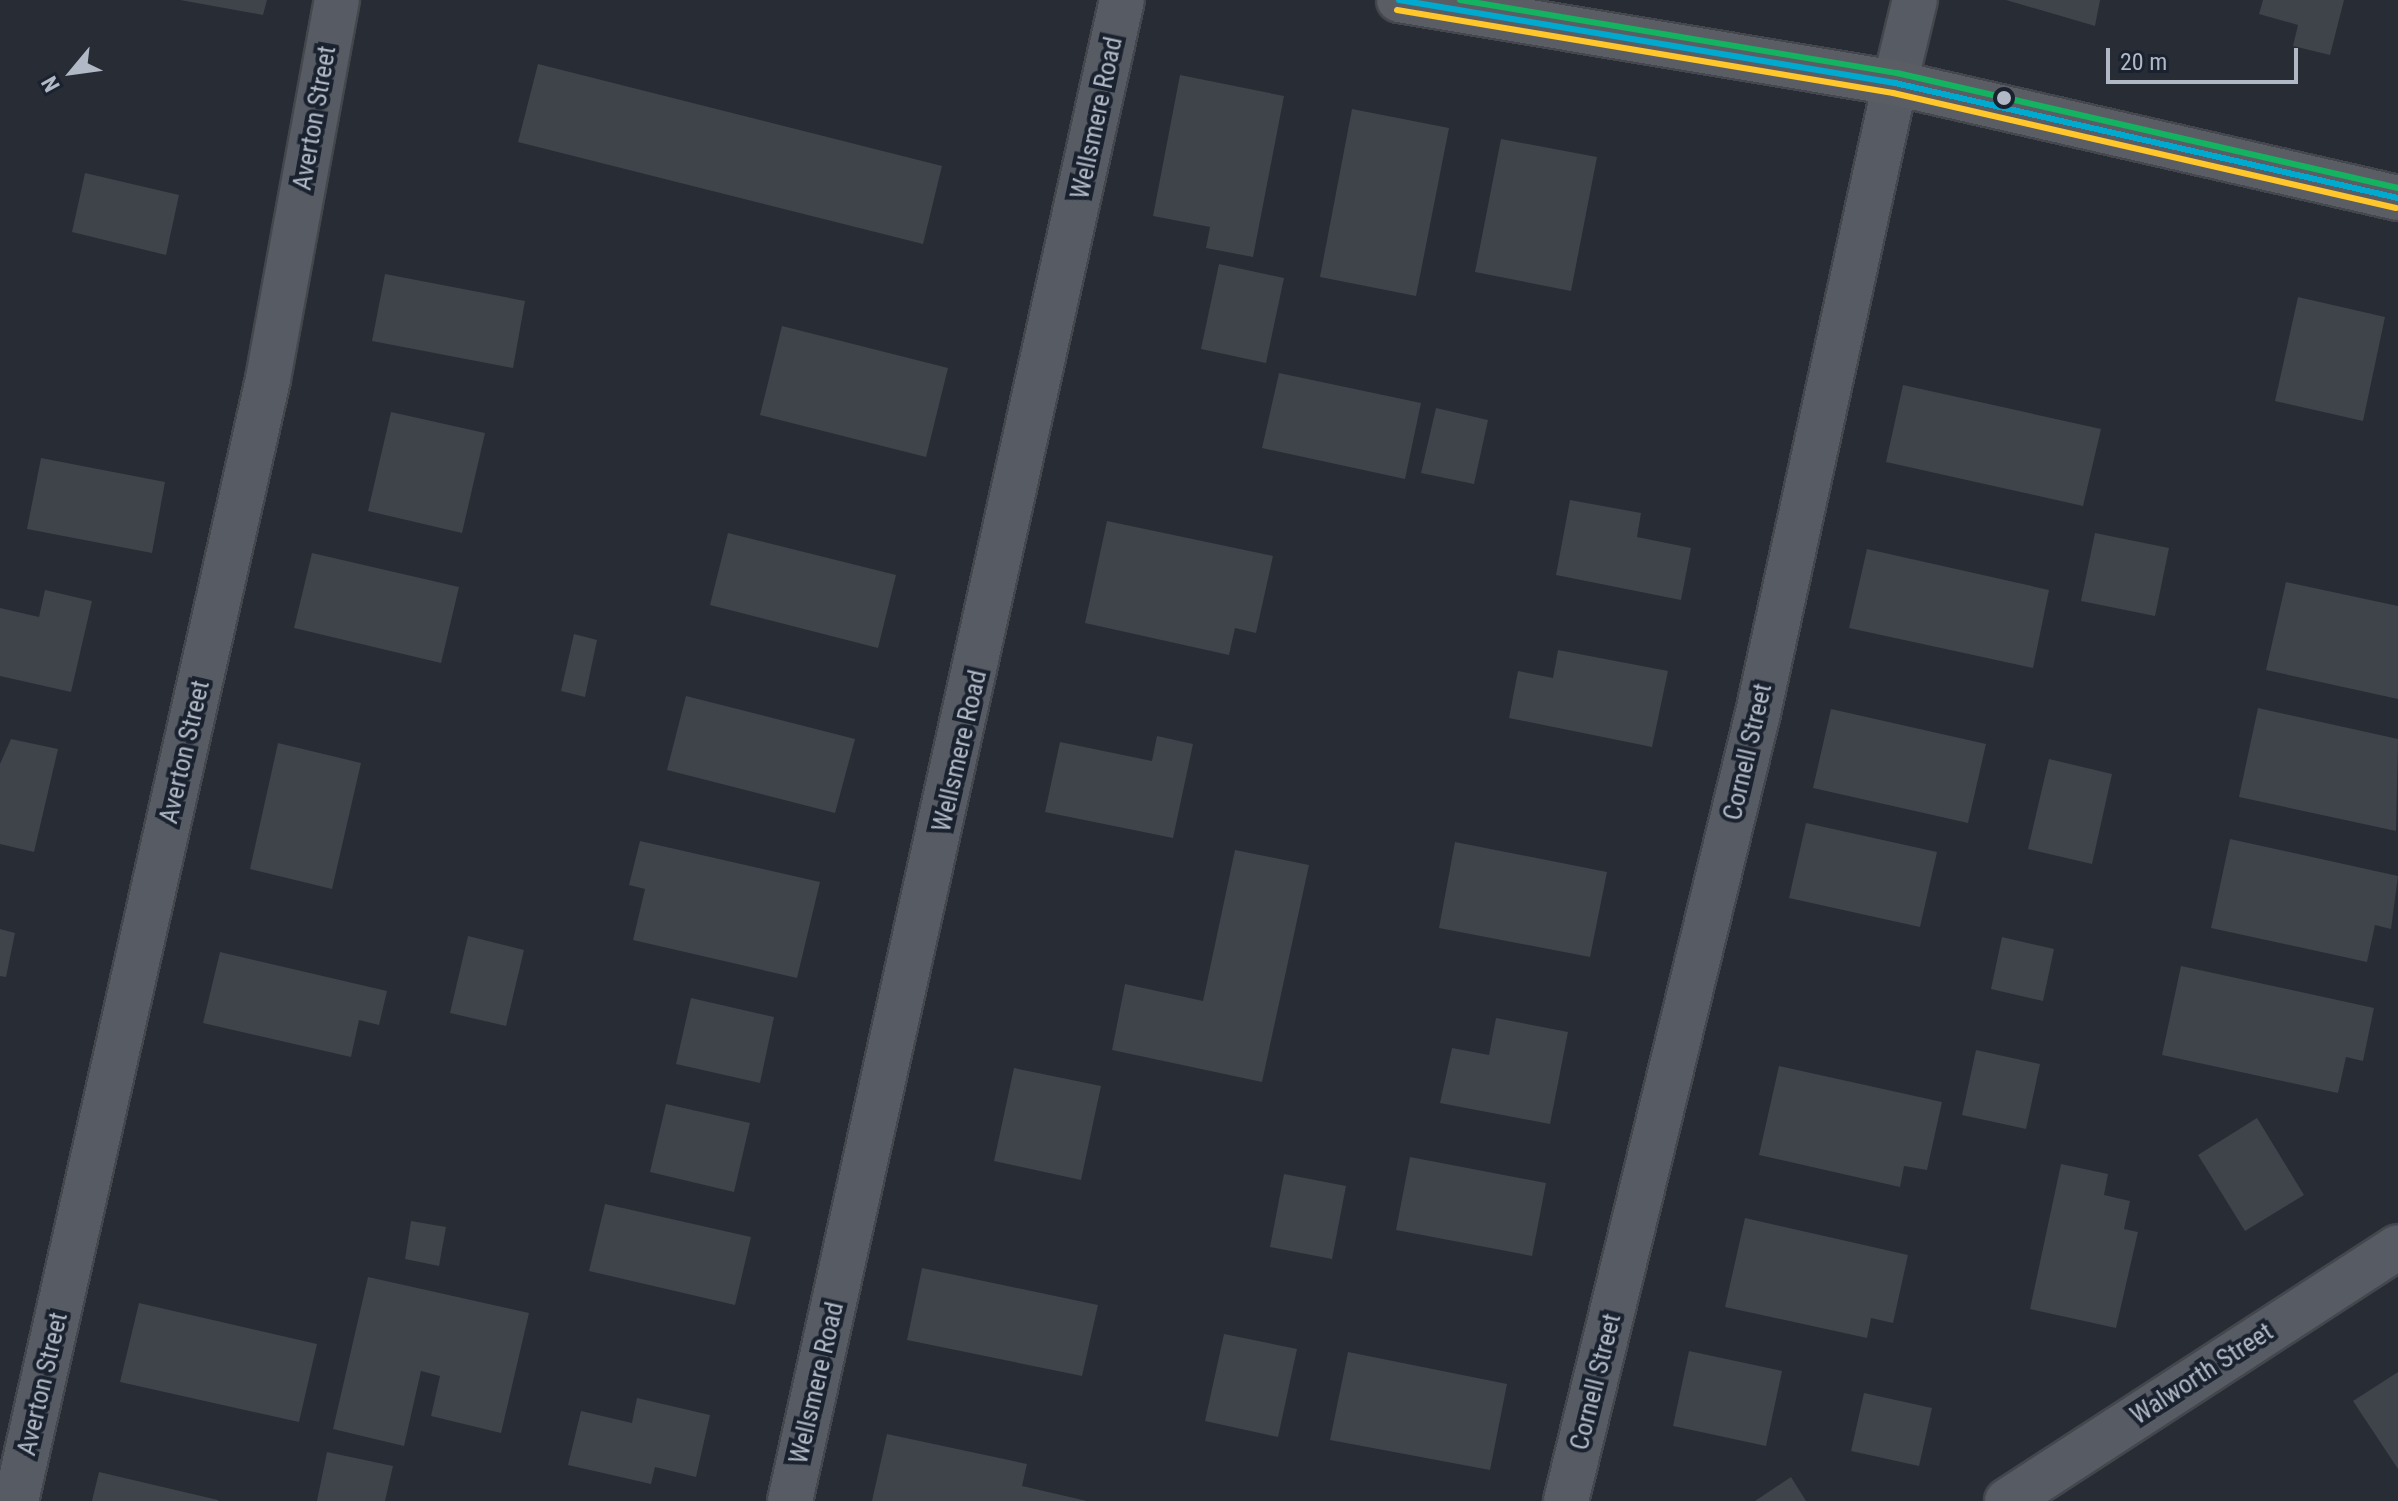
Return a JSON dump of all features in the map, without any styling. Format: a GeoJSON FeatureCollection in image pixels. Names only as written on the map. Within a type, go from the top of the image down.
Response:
{"type":"FeatureCollection","features":[{"type":"Feature","properties":{"kind":"main road"},"geometry":{"type":"LineString","coordinates":[[1399,0],[1895,83],[2398,198]]}},
{"type":"Feature","properties":{"kind":"street","name":"Averton Street"},"geometry":{"type":"LineString","coordinates":[[16,1501],[268,379],[337,0]]}},
{"type":"Feature","properties":{"kind":"street","name":"Wellsmere Road"},"geometry":{"type":"LineString","coordinates":[[790,1501],[1122,0]]}},
{"type":"Feature","properties":{"kind":"street","name":"Cornell Street"},"geometry":{"type":"LineString","coordinates":[[1566,1501],[1758,713],[1915,0]]}},
{"type":"Feature","properties":{"kind":"street","name":"Walworth Street"},"geometry":{"type":"LineString","coordinates":[[2007,1501],[2398,1247]]}},
{"type":"Feature","properties":{"kind":"building"},"geometry":{"type":"Polygon","coordinates":[[[180,0],[267,0],[263,15],[180,0]]]}},
{"type":"Feature","properties":{"kind":"building"},"geometry":{"type":"Polygon","coordinates":[[[2006,0],[2100,0],[2095,26],[2006,0]]]}},
{"type":"Feature","properties":{"kind":"building"},"geometry":{"type":"Polygon","coordinates":[[[2263,0],[2344,0],[2330,55],[2293,46],[2298,25],[2259,14],[2263,0]]]}},
{"type":"Feature","properties":{"kind":"building"},"geometry":{"type":"Polygon","coordinates":[[[538,64],[942,166],[923,244],[518,142],[538,64]]]}},
{"type":"Feature","properties":{"kind":"building"},"geometry":{"type":"Polygon","coordinates":[[[1180,75],[1284,96],[1253,257],[1206,248],[1210,227],[1153,216],[1180,75]]]}},
{"type":"Feature","properties":{"kind":"building"},"geometry":{"type":"Polygon","coordinates":[[[1352,109],[1449,128],[1416,296],[1320,277],[1352,109]]]}},
{"type":"Feature","properties":{"kind":"building"},"geometry":{"type":"Polygon","coordinates":[[[1501,139],[1597,157],[1571,291],[1475,272],[1501,139]]]}},
{"type":"Feature","properties":{"kind":"building"},"geometry":{"type":"Polygon","coordinates":[[[85,173],[179,195],[166,255],[72,232],[85,173]]]}},
{"type":"Feature","properties":{"kind":"building"},"geometry":{"type":"Polygon","coordinates":[[[1219,264],[1284,278],[1266,363],[1201,349],[1219,264]]]}},
{"type":"Feature","properties":{"kind":"building"},"geometry":{"type":"Polygon","coordinates":[[[385,274],[525,301],[513,368],[372,341],[385,274]]]}},
{"type":"Feature","properties":{"kind":"building"},"geometry":{"type":"Polygon","coordinates":[[[2298,297],[2385,317],[2363,421],[2275,401],[2298,297]]]}},
{"type":"Feature","properties":{"kind":"building"},"geometry":{"type":"Polygon","coordinates":[[[782,326],[948,368],[926,457],[760,415],[782,326]]]}},
{"type":"Feature","properties":{"kind":"building"},"geometry":{"type":"Polygon","coordinates":[[[1279,373],[1421,403],[1405,479],[1262,448],[1279,373]]]}},
{"type":"Feature","properties":{"kind":"building"},"geometry":{"type":"Polygon","coordinates":[[[1903,385],[2101,429],[2083,506],[1886,462],[1903,385]]]}},
{"type":"Feature","properties":{"kind":"building"},"geometry":{"type":"Polygon","coordinates":[[[1436,408],[1488,420],[1474,484],[1421,473],[1436,408]]]}},
{"type":"Feature","properties":{"kind":"building"},"geometry":{"type":"Polygon","coordinates":[[[391,412],[485,433],[462,533],[368,511],[391,412]]]}},
{"type":"Feature","properties":{"kind":"building"},"geometry":{"type":"Polygon","coordinates":[[[41,458],[165,482],[152,553],[27,529],[41,458]]]}},
{"type":"Feature","properties":{"kind":"building"},"geometry":{"type":"Polygon","coordinates":[[[1570,500],[1641,513],[1637,537],[1691,548],[1681,600],[1556,575],[1570,500]]]}},
{"type":"Feature","properties":{"kind":"building"},"geometry":{"type":"Polygon","coordinates":[[[1107,521],[1273,556],[1256,633],[1235,628],[1229,655],[1085,623],[1107,521]]]}},
{"type":"Feature","properties":{"kind":"building"},"geometry":{"type":"Polygon","coordinates":[[[728,533],[896,575],[878,648],[710,605],[728,533]]]}},
{"type":"Feature","properties":{"kind":"building"},"geometry":{"type":"Polygon","coordinates":[[[2095,533],[2169,548],[2155,616],[2081,601],[2095,533]]]}},
{"type":"Feature","properties":{"kind":"building"},"geometry":{"type":"Polygon","coordinates":[[[1867,549],[2049,590],[2033,668],[1849,628],[1867,549]]]}},
{"type":"Feature","properties":{"kind":"building"},"geometry":{"type":"Polygon","coordinates":[[[312,553],[459,587],[441,663],[294,628],[312,553]]]}},
{"type":"Feature","properties":{"kind":"building"},"geometry":{"type":"Polygon","coordinates":[[[2286,582],[2398,606],[2398,699],[2266,670],[2286,582]]]}},
{"type":"Feature","properties":{"kind":"building"},"geometry":{"type":"Polygon","coordinates":[[[45,590],[92,601],[71,692],[0,676],[0,608],[39,617],[45,590]]]}},
{"type":"Feature","properties":{"kind":"building"},"geometry":{"type":"Polygon","coordinates":[[[574,634],[597,640],[585,697],[561,691],[574,634]]]}},
{"type":"Feature","properties":{"kind":"building"},"geometry":{"type":"Polygon","coordinates":[[[1558,650],[1668,671],[1652,747],[1509,718],[1518,671],[1553,678],[1558,650]]]}},
{"type":"Feature","properties":{"kind":"building"},"geometry":{"type":"Polygon","coordinates":[[[686,696],[855,739],[835,813],[667,770],[686,696]]]}},
{"type":"Feature","properties":{"kind":"building"},"geometry":{"type":"Polygon","coordinates":[[[2258,708],[2398,739],[2396,831],[2239,797],[2258,708]]]}},
{"type":"Feature","properties":{"kind":"building"},"geometry":{"type":"Polygon","coordinates":[[[1831,709],[1986,744],[1968,823],[1813,788],[1831,709]]]}},
{"type":"Feature","properties":{"kind":"building"},"geometry":{"type":"Polygon","coordinates":[[[1157,736],[1193,744],[1173,838],[1045,812],[1060,742],[1152,761],[1157,736]]]}},
{"type":"Feature","properties":{"kind":"building"},"geometry":{"type":"Polygon","coordinates":[[[11,739],[58,749],[34,852],[0,844],[0,764],[11,739]]]}},
{"type":"Feature","properties":{"kind":"building"},"geometry":{"type":"Polygon","coordinates":[[[278,743],[361,763],[332,889],[250,869],[278,743]]]}},
{"type":"Feature","properties":{"kind":"building"},"geometry":{"type":"Polygon","coordinates":[[[2049,759],[2112,774],[2092,864],[2028,849],[2049,759]]]}},
{"type":"Feature","properties":{"kind":"building"},"geometry":{"type":"Polygon","coordinates":[[[1806,823],[1937,852],[1920,927],[1789,898],[1806,823]]]}},
{"type":"Feature","properties":{"kind":"building"},"geometry":{"type":"Polygon","coordinates":[[[2230,839],[2398,876],[2391,929],[2375,925],[2367,962],[2211,928],[2230,839]]]}},
{"type":"Feature","properties":{"kind":"building"},"geometry":{"type":"Polygon","coordinates":[[[640,841],[820,882],[797,978],[633,940],[645,889],[629,885],[640,841]]]}},
{"type":"Feature","properties":{"kind":"building"},"geometry":{"type":"Polygon","coordinates":[[[1455,842],[1607,872],[1590,957],[1439,928],[1455,842]]]}},
{"type":"Feature","properties":{"kind":"building"},"geometry":{"type":"Polygon","coordinates":[[[1235,850],[1309,865],[1262,1082],[1112,1050],[1125,984],[1203,1001],[1235,850]]]}},
{"type":"Feature","properties":{"kind":"building"},"geometry":{"type":"Polygon","coordinates":[[[0,929],[15,933],[6,977],[0,976],[0,929]]]}},
{"type":"Feature","properties":{"kind":"building"},"geometry":{"type":"Polygon","coordinates":[[[468,936],[524,950],[506,1026],[450,1013],[468,936]]]}},
{"type":"Feature","properties":{"kind":"building"},"geometry":{"type":"Polygon","coordinates":[[[2002,937],[2054,949],[2043,1001],[1991,989],[2002,937]]]}},
{"type":"Feature","properties":{"kind":"building"},"geometry":{"type":"Polygon","coordinates":[[[220,952],[387,991],[379,1025],[359,1020],[351,1057],[203,1023],[220,952]]]}},
{"type":"Feature","properties":{"kind":"building"},"geometry":{"type":"Polygon","coordinates":[[[2181,966],[2374,1008],[2363,1061],[2346,1057],[2338,1093],[2162,1055],[2181,966]]]}},
{"type":"Feature","properties":{"kind":"building"},"geometry":{"type":"Polygon","coordinates":[[[691,998],[774,1017],[760,1083],[676,1064],[691,998]]]}},
{"type":"Feature","properties":{"kind":"building"},"geometry":{"type":"Polygon","coordinates":[[[1496,1018],[1568,1032],[1550,1124],[1440,1103],[1452,1048],[1489,1055],[1496,1018]]]}},
{"type":"Feature","properties":{"kind":"building"},"geometry":{"type":"Polygon","coordinates":[[[1976,1050],[2040,1064],[2026,1129],[1962,1115],[1976,1050]]]}},
{"type":"Feature","properties":{"kind":"building"},"geometry":{"type":"Polygon","coordinates":[[[1779,1066],[1942,1102],[1927,1170],[1904,1166],[1900,1187],[1759,1155],[1779,1066]]]}},
{"type":"Feature","properties":{"kind":"building"},"geometry":{"type":"Polygon","coordinates":[[[1014,1068],[1101,1086],[1081,1180],[994,1161],[1014,1068]]]}},
{"type":"Feature","properties":{"kind":"building"},"geometry":{"type":"Polygon","coordinates":[[[666,1104],[750,1123],[734,1192],[650,1172],[666,1104]]]}},
{"type":"Feature","properties":{"kind":"building"},"geometry":{"type":"Polygon","coordinates":[[[2257,1118],[2304,1195],[2245,1231],[2198,1155],[2257,1118]]]}},
{"type":"Feature","properties":{"kind":"building"},"geometry":{"type":"Polygon","coordinates":[[[1410,1157],[1546,1183],[1532,1256],[1396,1230],[1410,1157]]]}},
{"type":"Feature","properties":{"kind":"building"},"geometry":{"type":"Polygon","coordinates":[[[2061,1164],[2108,1174],[2104,1195],[2130,1201],[2124,1229],[2138,1232],[2116,1328],[2030,1309],[2061,1164]]]}},
{"type":"Feature","properties":{"kind":"building"},"geometry":{"type":"Polygon","coordinates":[[[1284,1174],[1346,1186],[1332,1259],[1270,1247],[1284,1174]]]}},
{"type":"Feature","properties":{"kind":"building"},"geometry":{"type":"Polygon","coordinates":[[[605,1204],[751,1237],[735,1305],[589,1271],[605,1204]]]}},
{"type":"Feature","properties":{"kind":"building"},"geometry":{"type":"Polygon","coordinates":[[[1745,1218],[1908,1255],[1893,1323],[1871,1318],[1867,1338],[1725,1307],[1745,1218]]]}},
{"type":"Feature","properties":{"kind":"building"},"geometry":{"type":"Polygon","coordinates":[[[411,1221],[446,1227],[439,1266],[405,1259],[411,1221]]]}},
{"type":"Feature","properties":{"kind":"building"},"geometry":{"type":"Polygon","coordinates":[[[922,1268],[1098,1305],[1082,1376],[907,1340],[922,1268]]]}},
{"type":"Feature","properties":{"kind":"building"},"geometry":{"type":"Polygon","coordinates":[[[368,1277],[529,1313],[501,1433],[431,1416],[440,1376],[421,1371],[404,1446],[333,1429],[368,1277]]]}},
{"type":"Feature","properties":{"kind":"building"},"geometry":{"type":"Polygon","coordinates":[[[139,1303],[317,1344],[299,1422],[120,1382],[139,1303]]]}},
{"type":"Feature","properties":{"kind":"building"},"geometry":{"type":"Polygon","coordinates":[[[1224,1334],[1297,1349],[1278,1437],[1205,1421],[1224,1334]]]}},
{"type":"Feature","properties":{"kind":"building"},"geometry":{"type":"Polygon","coordinates":[[[1689,1351],[1782,1371],[1766,1446],[1673,1426],[1689,1351]]]}},
{"type":"Feature","properties":{"kind":"building"},"geometry":{"type":"Polygon","coordinates":[[[1348,1352],[1507,1384],[1490,1470],[1330,1440],[1348,1352]]]}},
{"type":"Feature","properties":{"kind":"building"},"geometry":{"type":"Polygon","coordinates":[[[2398,1372],[2398,1469],[2353,1401],[2398,1372]]]}},
{"type":"Feature","properties":{"kind":"building"},"geometry":{"type":"Polygon","coordinates":[[[1864,1393],[1932,1408],[1919,1466],[1851,1451],[1864,1393]]]}},
{"type":"Feature","properties":{"kind":"building"},"geometry":{"type":"Polygon","coordinates":[[[637,1398],[710,1415],[696,1477],[655,1467],[651,1484],[568,1465],[581,1411],[632,1423],[637,1398]]]}},
{"type":"Feature","properties":{"kind":"building"},"geometry":{"type":"Polygon","coordinates":[[[887,1434],[1027,1464],[1022,1486],[1087,1501],[872,1501],[887,1434]]]}},
{"type":"Feature","properties":{"kind":"building"},"geometry":{"type":"Polygon","coordinates":[[[327,1452],[393,1466],[385,1501],[317,1501],[327,1452]]]}},
{"type":"Feature","properties":{"kind":"building"},"geometry":{"type":"Polygon","coordinates":[[[99,1472],[218,1500],[218,1501],[92,1501],[99,1472]]]}},
{"type":"Feature","properties":{"kind":"building"},"geometry":{"type":"Polygon","coordinates":[[[1791,1477],[1806,1501],[1755,1501],[1791,1477]]]}},
{"type":"Feature","properties":{"kind":"transit line"},"geometry":{"type":"LineString","coordinates":[[1399,0],[1895,83],[2398,198]]}},
{"type":"Feature","properties":{"kind":"transit line"},"geometry":{"type":"LineString","coordinates":[[1460,0],[1897,73],[2398,188]]}},
{"type":"Feature","properties":{"kind":"transit line"},"geometry":{"type":"LineString","coordinates":[[1397,10],[1893,93],[2396,208]]}}]}
